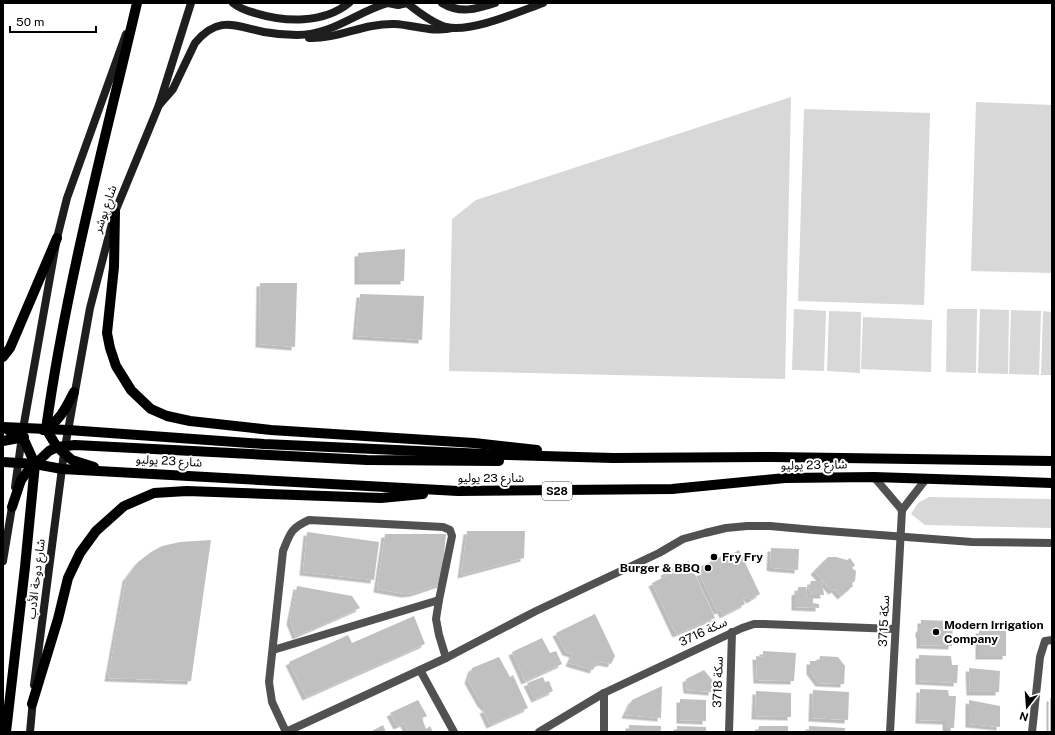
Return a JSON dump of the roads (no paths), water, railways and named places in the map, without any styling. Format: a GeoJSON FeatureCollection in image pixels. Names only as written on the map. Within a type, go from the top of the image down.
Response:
{"type":"FeatureCollection","features":[{"type":"Feature","properties":{"kind":"main road"},"geometry":{"type":"LineString","coordinates":[[3,561],[23,433],[58,238],[67,198],[137,3]]}},
{"type":"Feature","properties":{"kind":"main road"},"geometry":{"type":"LineString","coordinates":[[107,470],[72,460],[46,429],[50,395],[77,259],[137,3]]}},
{"type":"Feature","properties":{"kind":"main road","name":"شارع بوشر"},"geometry":{"type":"LineString","coordinates":[[68,430],[90,308],[114,212],[159,105],[191,3]]}},
{"type":"Feature","properties":{"kind":"main road"},"geometry":{"type":"LineString","coordinates":[[233,3],[244,10],[263,16],[298,20],[316,18],[331,14],[349,3]]}},
{"type":"Feature","properties":{"kind":"main road"},"geometry":{"type":"LineString","coordinates":[[289,35],[309,34],[329,30],[370,9],[388,3],[398,5],[407,3],[423,15],[439,24],[453,28]]}},
{"type":"Feature","properties":{"kind":"main road"},"geometry":{"type":"LineString","coordinates":[[442,3],[451,7],[465,10],[479,8],[495,3]]}},
{"type":"Feature","properties":{"kind":"main road"},"geometry":{"type":"LineString","coordinates":[[159,105],[173,89],[195,43],[200,37],[213,28],[229,24],[300,38],[322,38],[381,24],[407,25],[442,30],[478,25],[543,3]]}},
{"type":"Feature","properties":{"kind":"main road"},"geometry":{"type":"LineString","coordinates":[[114,212],[114,267],[107,333],[116,366],[131,390],[151,409],[167,416],[190,421],[271,430],[474,443],[613,458]]}},
{"type":"Feature","properties":{"kind":"main road"},"geometry":{"type":"LineString","coordinates":[[3,357],[10,348],[58,238]]}},
{"type":"Feature","properties":{"kind":"main road"},"geometry":{"type":"LineString","coordinates":[[46,429],[65,409],[74,392]]}},
{"type":"Feature","properties":{"kind":"main road"},"geometry":{"type":"LineString","coordinates":[[3,427],[14,432],[23,433]]}},
{"type":"Feature","properties":{"kind":"main road","name":"شارع 23 يوليو"},"geometry":{"type":"LineString","coordinates":[[3,441],[23,433],[46,429],[287,445],[507,455],[613,458],[772,457],[1052,461]]}},
{"type":"Feature","properties":{"kind":"main road","name":"شارع دوحة الأدب"},"geometry":{"type":"LineString","coordinates":[[30,732],[32,704],[62,469],[62,449],[68,430]]}},
{"type":"Feature","properties":{"kind":"main road"},"geometry":{"type":"LineString","coordinates":[[6,732],[35,464],[23,433]]}},
{"type":"Feature","properties":{"kind":"main road"},"geometry":{"type":"LineString","coordinates":[[12,507],[21,480],[35,464],[49,451],[75,445],[367,460],[474,461],[613,458]]}},
{"type":"Feature","properties":{"kind":"main road","name":"شارع 23 يوليو"},"geometry":{"type":"LineString","coordinates":[[3,462],[35,464],[62,469],[107,470],[458,491],[672,489],[785,478],[874,477],[1052,483]]}},
{"type":"Feature","properties":{"kind":"main road"},"geometry":{"type":"LineString","coordinates":[[32,704],[58,619],[68,578],[80,552],[96,531],[124,506],[154,493],[188,491],[381,498],[458,491]]}},
{"type":"Feature","properties":{"kind":"street"},"geometry":{"type":"LineString","coordinates":[[874,477],[902,510],[926,479]]}},
{"type":"Feature","properties":{"kind":"street","name":"سكة 3715"},"geometry":{"type":"LineString","coordinates":[[890,732],[902,510]]}},
{"type":"Feature","properties":{"kind":"street"},"geometry":{"type":"LineString","coordinates":[[446,658],[436,619],[452,536],[450,530],[442,527],[309,520],[296,526],[289,535],[284,551],[269,682],[274,706],[286,732],[446,658],[536,611],[683,539],[705,533],[726,528],[770,526],[972,542],[1052,543]]}},
{"type":"Feature","properties":{"kind":"street"},"geometry":{"type":"LineString","coordinates":[[273,650],[439,600]]}},
{"type":"Feature","properties":{"kind":"street","name":"سكة 3716"},"geometry":{"type":"LineString","coordinates":[[539,732],[604,693],[732,632],[754,624],[895,630]]}},
{"type":"Feature","properties":{"kind":"street","name":"سكة 3718"},"geometry":{"type":"LineString","coordinates":[[729,732],[732,632]]}},
{"type":"Feature","properties":{"kind":"street"},"geometry":{"type":"LineString","coordinates":[[1032,732],[1040,657],[1045,641],[1052,640]]}},
{"type":"Feature","properties":{"kind":"street"},"geometry":{"type":"LineString","coordinates":[[420,670],[454,732]]}},
{"type":"Feature","properties":{"kind":"street"},"geometry":{"type":"LineString","coordinates":[[604,693],[604,732]]}},
{"type":"Feature","properties":{"kind":"place","name":"Fry Fry"},"geometry":{"type":"Point","coordinates":[714,557]}},
{"type":"Feature","properties":{"kind":"place","name":"Burger & BBQ"},"geometry":{"type":"Point","coordinates":[708,568]}},
{"type":"Feature","properties":{"kind":"place","name":"Modern Irrigation Company"},"geometry":{"type":"Point","coordinates":[936,632]}}]}
